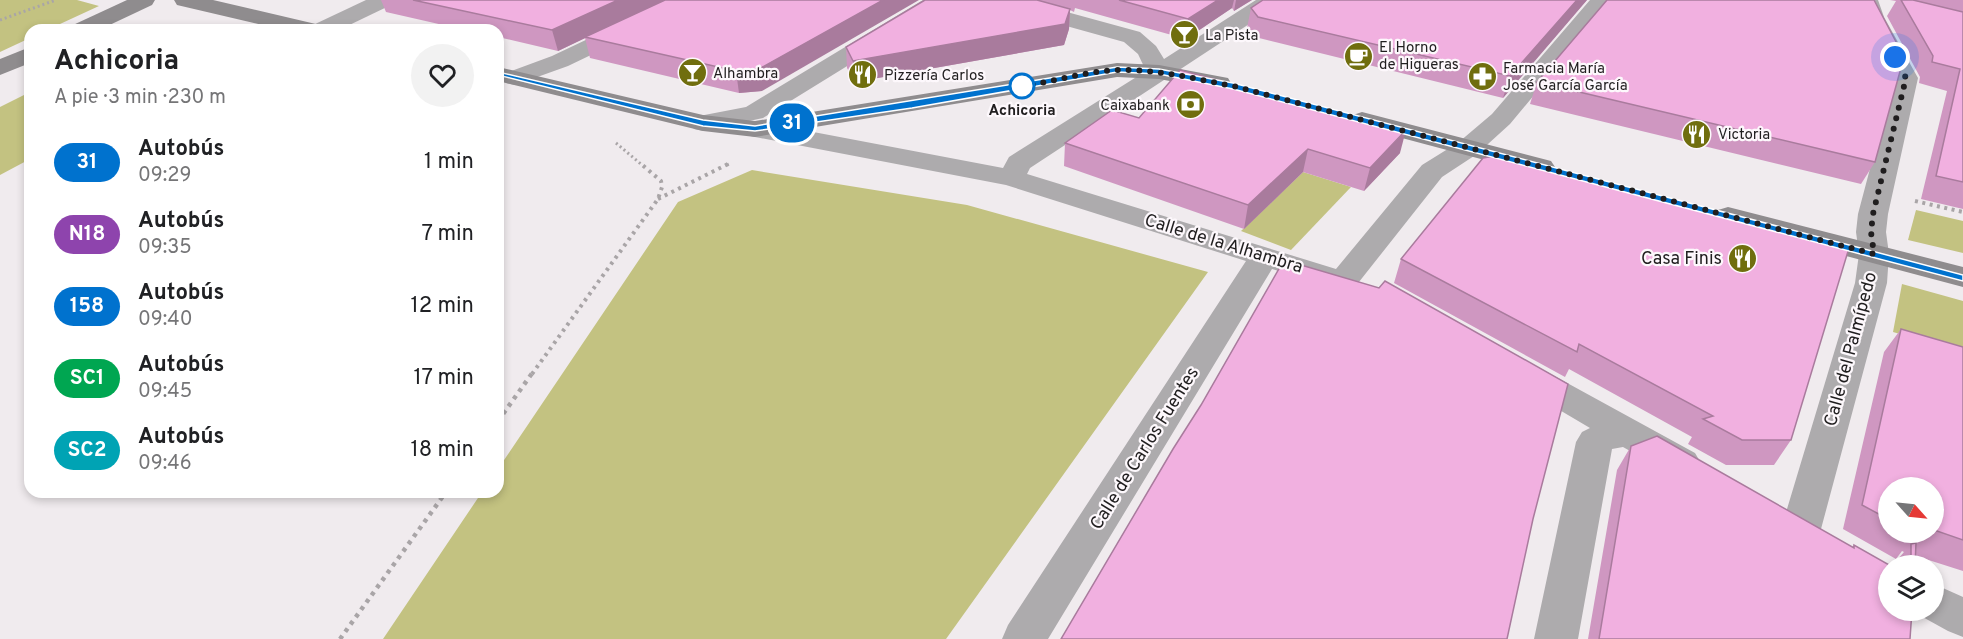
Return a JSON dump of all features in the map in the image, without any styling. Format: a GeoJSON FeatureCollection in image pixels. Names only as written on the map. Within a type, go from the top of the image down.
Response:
{"type":"FeatureCollection","features":[{"type":"Feature","properties":{"kind":"main road"},"geometry":{"type":"LineString","coordinates":[[94,24],[144,0]]}},
{"type":"Feature","properties":{"kind":"main road"},"geometry":{"type":"LineString","coordinates":[[185,0],[287,24]]}},
{"type":"Feature","properties":{"kind":"main road"},"geometry":{"type":"LineString","coordinates":[[0,68],[24,57]]}},
{"type":"Feature","properties":{"kind":"main road"},"geometry":{"type":"LineString","coordinates":[[755,129],[1117,70],[1159,72],[1239,88]]}},
{"type":"Feature","properties":{"kind":"main road","name":"Calle de la Alhambra"},"geometry":{"type":"LineString","coordinates":[[506,76],[703,123],[755,129]]}},
{"type":"Feature","properties":{"kind":"main road"},"geometry":{"type":"LineString","coordinates":[[1338,114],[1570,175]]}},
{"type":"Feature","properties":{"kind":"main road"},"geometry":{"type":"LineString","coordinates":[[1705,210],[1963,277]]}},
{"type":"Feature","properties":{"kind":"street"},"geometry":{"type":"LineString","coordinates":[[333,24],[383,0]]}},
{"type":"Feature","properties":{"kind":"street"},"geometry":{"type":"LineString","coordinates":[[506,76],[560,61],[687,0]]}},
{"type":"Feature","properties":{"kind":"street"},"geometry":{"type":"LineString","coordinates":[[703,123],[754,113],[938,0]]}},
{"type":"Feature","properties":{"kind":"street"},"geometry":{"type":"LineString","coordinates":[[999,0],[1132,37],[1148,51],[1159,72]]}},
{"type":"Feature","properties":{"kind":"street"},"geometry":{"type":"LineString","coordinates":[[1011,178],[1019,163],[1159,72],[1205,45],[1270,0]]}},
{"type":"Feature","properties":{"kind":"street"},"geometry":{"type":"LineString","coordinates":[[1468,147],[1501,119],[1602,0]]}},
{"type":"Feature","properties":{"kind":"street","name":"Calle del Palmípedo"},"geometry":{"type":"LineString","coordinates":[[1801,529],[1872,283],[1873,214],[1906,78],[1872,17],[1870,3]]}},
{"type":"Feature","properties":{"kind":"street","name":"Calle de la Alhambra"},"geometry":{"type":"LineString","coordinates":[[755,129],[1011,178],[1358,285],[1432,171],[1468,147]]}},
{"type":"Feature","properties":{"kind":"street","name":"Calle de Carlos Fuentes"},"geometry":{"type":"LineString","coordinates":[[1024,639],[1264,257]]}},
{"type":"Feature","properties":{"kind":"street"},"geometry":{"type":"LineString","coordinates":[[1505,363],[1709,478]]}},
{"type":"Feature","properties":{"kind":"street"},"geometry":{"type":"LineString","coordinates":[[1556,639],[1595,442],[1606,435],[1628,433]]}},
{"type":"Feature","properties":{"kind":"street"},"geometry":{"type":"LineString","coordinates":[[1770,512],[1830,545]]}},
{"type":"Feature","properties":{"kind":"street"},"geometry":{"type":"LineString","coordinates":[[1944,608],[1963,618]]}},
{"type":"Feature","properties":{"kind":"path"},"geometry":{"type":"LineString","coordinates":[[0,20],[56,0]]}},
{"type":"Feature","properties":{"kind":"path"},"geometry":{"type":"LineString","coordinates":[[504,413],[658,199],[663,187],[660,181],[615,143]]}},
{"type":"Feature","properties":{"kind":"path"},"geometry":{"type":"LineString","coordinates":[[658,199],[731,163]]}},
{"type":"Feature","properties":{"kind":"path"},"geometry":{"type":"LineString","coordinates":[[1905,199],[1963,213]]}},
{"type":"Feature","properties":{"kind":"path"},"geometry":{"type":"LineString","coordinates":[[340,639],[443,498]]}},
{"type":"Feature","properties":{"kind":"shaded area"},"geometry":{"type":"Polygon","coordinates":[[[0,0],[77,0],[99,6],[60,24],[24,24],[24,41],[0,52],[0,0]]]}},
{"type":"Feature","properties":{"kind":"shaded area"},"geometry":{"type":"Polygon","coordinates":[[[24,95],[24,162],[0,175],[0,107],[24,95]]]}},
{"type":"Feature","properties":{"kind":"shaded area"},"geometry":{"type":"Polygon","coordinates":[[[752,170],[967,205],[1208,272],[946,639],[383,639],[478,498],[504,498],[504,460],[678,202],[752,170]]]}},
{"type":"Feature","properties":{"kind":"shaded area"},"geometry":{"type":"Polygon","coordinates":[[[1303,172],[1351,187],[1291,250],[1241,231],[1303,172]]]}},
{"type":"Feature","properties":{"kind":"shaded area"},"geometry":{"type":"Polygon","coordinates":[[[1916,210],[1963,221],[1963,253],[1908,240],[1916,210]]]}},
{"type":"Feature","properties":{"kind":"shaded area"},"geometry":{"type":"Polygon","coordinates":[[[1902,284],[1963,301],[1963,352],[1893,332],[1902,284]]]}},
{"type":"Feature","properties":{"kind":"building"},"geometry":{"type":"Polygon","coordinates":[[[413,0],[618,0],[552,30],[413,0]]]}},
{"type":"Feature","properties":{"kind":"building"},"geometry":{"type":"Polygon","coordinates":[[[665,0],[883,0],[759,69],[736,71],[585,37],[665,0]]]}},
{"type":"Feature","properties":{"kind":"building"},"geometry":{"type":"Polygon","coordinates":[[[925,0],[1037,0],[1070,9],[1065,24],[853,61],[846,47],[925,0]]]}},
{"type":"Feature","properties":{"kind":"building"},"geometry":{"type":"Polygon","coordinates":[[[1119,0],[1218,0],[1188,19],[1119,0]]]}},
{"type":"Feature","properties":{"kind":"building"},"geometry":{"type":"Polygon","coordinates":[[[1263,0],[1577,0],[1510,76],[1258,17],[1251,8],[1263,0]]]}},
{"type":"Feature","properties":{"kind":"building"},"geometry":{"type":"Polygon","coordinates":[[[1607,0],[1874,0],[1904,57],[1875,162],[1537,82],[1607,0]]]}},
{"type":"Feature","properties":{"kind":"building"},"geometry":{"type":"Polygon","coordinates":[[[1901,0],[1913,0],[1963,12],[1963,182],[1936,176],[1960,69],[1932,62],[1933,56],[1901,0]]]}},
{"type":"Feature","properties":{"kind":"building"},"geometry":{"type":"Polygon","coordinates":[[[1180,70],[1406,130],[1370,168],[1308,149],[1248,205],[1065,143],[1112,110],[1139,118],[1180,70]]]}},
{"type":"Feature","properties":{"kind":"building"},"geometry":{"type":"Polygon","coordinates":[[[1501,155],[1849,248],[1791,440],[1742,440],[1703,419],[1713,416],[1579,344],[1577,352],[1401,259],[1483,158],[1501,155]]]}},
{"type":"Feature","properties":{"kind":"building"},"geometry":{"type":"Polygon","coordinates":[[[1284,260],[1379,288],[1385,281],[1568,384],[1533,519],[1507,639],[1061,639],[1201,405],[1284,260]]]}},
{"type":"Feature","properties":{"kind":"building"},"geometry":{"type":"Polygon","coordinates":[[[1901,329],[1963,347],[1963,540],[1944,533],[1944,477],[1878,477],[1878,514],[1862,505],[1901,329]]]}},
{"type":"Feature","properties":{"kind":"building"},"geometry":{"type":"Polygon","coordinates":[[[1657,436],[1854,548],[1854,545],[1878,559],[1878,621],[1911,621],[1910,639],[1599,639],[1631,446],[1657,436]]]}},
{"type":"Feature","properties":{"kind":"building"},"geometry":{"type":"Polygon","coordinates":[[[1916,543],[1915,555],[1911,555],[1911,544],[1916,543]]]}},
{"type":"Feature","properties":{"kind":"bus line","name":"31"},"geometry":{"type":"LineString","coordinates":[[504,75],[703,123],[755,129],[1117,70],[1159,72],[1233,86],[1963,277]]}},
{"type":"Feature","properties":{"kind":"place","name":"La Pista"},"geometry":{"type":"Point","coordinates":[1184,35]}},
{"type":"Feature","properties":{"kind":"place","name":"El Horno de Higueras"},"geometry":{"type":"Point","coordinates":[1358,56]}},
{"type":"Feature","properties":{"kind":"place","name":"Alhambra"},"geometry":{"type":"Point","coordinates":[692,73]}},
{"type":"Feature","properties":{"kind":"place","name":"Pizzería Carlos"},"geometry":{"type":"Point","coordinates":[863,75]}},
{"type":"Feature","properties":{"kind":"place","name":"Farmacia María José García García"},"geometry":{"type":"Point","coordinates":[1482,77]}},
{"type":"Feature","properties":{"kind":"place","name":"Achicoria"},"geometry":{"type":"Point","coordinates":[1022,86]}},
{"type":"Feature","properties":{"kind":"place","name":"Caixabank"},"geometry":{"type":"Point","coordinates":[1191,105]}},
{"type":"Feature","properties":{"kind":"place","name":"Victoria"},"geometry":{"type":"Point","coordinates":[1697,134]}},
{"type":"Feature","properties":{"kind":"place","name":"Casa Finis"},"geometry":{"type":"Point","coordinates":[1743,258]}},
{"type":"Feature","properties":{"kind":"route"},"geometry":{"type":"LineString","coordinates":[[1022,86],[1117,70],[1178,75],[1233,86],[1874,254],[1871,232],[1873,214],[1906,78],[1895,57]]}}]}
